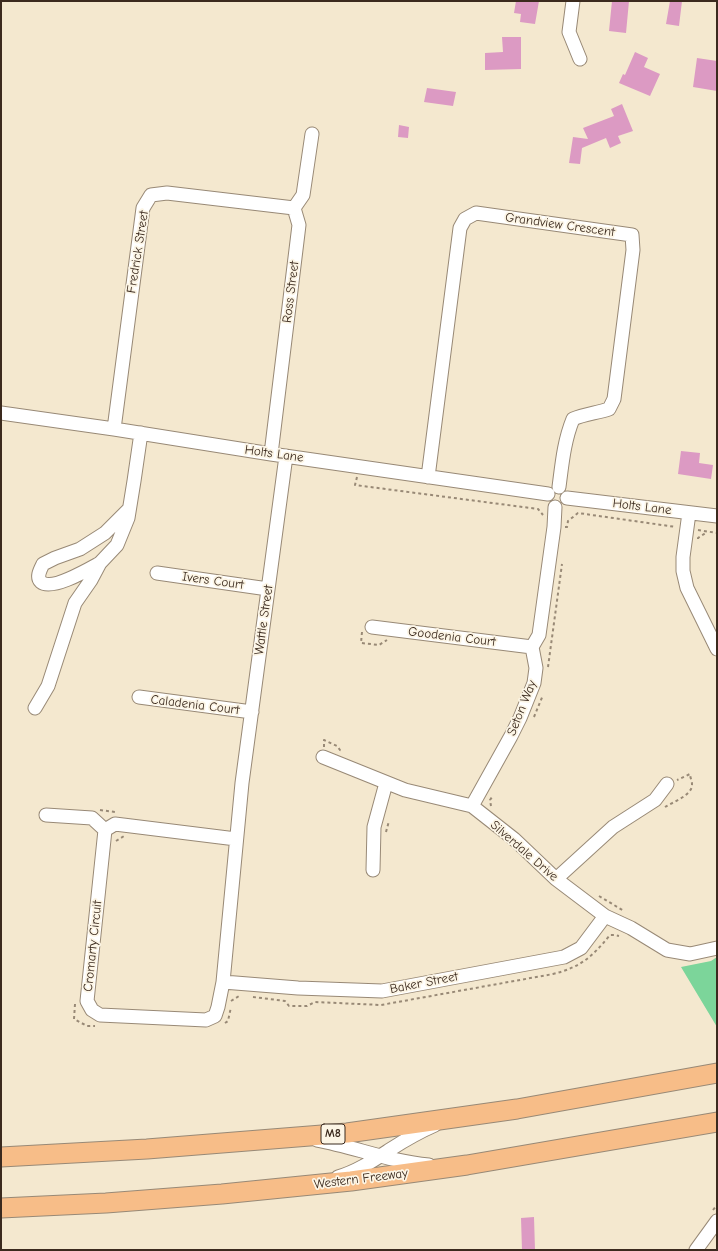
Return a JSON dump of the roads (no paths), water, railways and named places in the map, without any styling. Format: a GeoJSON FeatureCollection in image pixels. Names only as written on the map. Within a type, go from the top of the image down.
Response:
{"type":"FeatureCollection","features":[{"type":"Feature","properties":{"kind":"highway","name":"M8"},"geometry":{"type":"LineString","coordinates":[[1,1156],[147,1149],[347,1133],[517,1109],[717,1073]]}},
{"type":"Feature","properties":{"kind":"highway","name":"Western Freeway"},"geometry":{"type":"LineString","coordinates":[[1,1208],[106,1203],[222,1194],[351,1181],[454,1167],[717,1122]]}},
{"type":"Feature","properties":{"kind":"street"},"geometry":{"type":"LineString","coordinates":[[573,1],[570,32],[580,59]]}},
{"type":"Feature","properties":{"kind":"street"},"geometry":{"type":"LineString","coordinates":[[294,208],[303,195],[312,134]]}},
{"type":"Feature","properties":{"kind":"street","name":"Fredrick Street"},"geometry":{"type":"LineString","coordinates":[[114,429],[143,208],[151,195],[167,193],[294,208]]}},
{"type":"Feature","properties":{"kind":"street","name":"Ross Street"},"geometry":{"type":"LineString","coordinates":[[272,454],[299,225],[294,208]]}},
{"type":"Feature","properties":{"kind":"street","name":"Grandview Crescent"},"geometry":{"type":"LineString","coordinates":[[428,476],[460,228],[465,219],[476,213],[632,235],[633,250],[614,399],[609,409],[585,414],[572,419],[563,454],[558,493]]}},
{"type":"Feature","properties":{"kind":"street","name":"Holts Lane"},"geometry":{"type":"LineString","coordinates":[[1,413],[359,467],[558,493],[717,516]]}},
{"type":"Feature","properties":{"kind":"street"},"geometry":{"type":"LineString","coordinates":[[34,708],[48,686],[75,602],[91,580],[100,563],[117,545],[128,518],[140,433]]}},
{"type":"Feature","properties":{"kind":"street","name":"Wattle Street"},"geometry":{"type":"LineString","coordinates":[[242,783],[286,456]]}},
{"type":"Feature","properties":{"kind":"street"},"geometry":{"type":"LineString","coordinates":[[532,647],[539,635],[554,527],[555,507],[565,504],[558,493]]}},
{"type":"Feature","properties":{"kind":"street"},"geometry":{"type":"LineString","coordinates":[[100,563],[54,584],[46,585],[38,576],[42,564],[80,549],[105,533],[130,509]]}},
{"type":"Feature","properties":{"kind":"street"},"geometry":{"type":"LineString","coordinates":[[689,513],[683,557],[683,571],[687,588],[717,649]]}},
{"type":"Feature","properties":{"kind":"street","name":"Ivers Court"},"geometry":{"type":"LineString","coordinates":[[157,573],[268,589]]}},
{"type":"Feature","properties":{"kind":"street","name":"Goodenia Court"},"geometry":{"type":"LineString","coordinates":[[372,627],[532,647]]}},
{"type":"Feature","properties":{"kind":"street","name":"Seton Way"},"geometry":{"type":"LineString","coordinates":[[472,806],[514,730],[534,683],[536,668],[532,647]]}},
{"type":"Feature","properties":{"kind":"street","name":"Caladenia Court"},"geometry":{"type":"LineString","coordinates":[[139,697],[252,712]]}},
{"type":"Feature","properties":{"kind":"street","name":"Silverdale Drive"},"geometry":{"type":"LineString","coordinates":[[324,757],[405,790],[472,806],[514,839],[556,878],[605,916],[631,928],[667,950],[690,954],[717,948]]}},
{"type":"Feature","properties":{"kind":"street","name":"Cromarty Circuit"},"geometry":{"type":"LineString","coordinates":[[105,835],[87,1001],[92,1010],[100,1015],[206,1020],[215,1016],[223,982],[242,783]]}},
{"type":"Feature","properties":{"kind":"street"},"geometry":{"type":"LineString","coordinates":[[373,870],[374,828],[386,783]]}},
{"type":"Feature","properties":{"kind":"street"},"geometry":{"type":"LineString","coordinates":[[556,878],[612,827],[655,800],[667,784]]}},
{"type":"Feature","properties":{"kind":"street"},"geometry":{"type":"LineString","coordinates":[[46,815],[92,818],[105,835],[115,824],[236,839]]}},
{"type":"Feature","properties":{"kind":"street","name":"Baker Street"},"geometry":{"type":"LineString","coordinates":[[223,982],[298,988],[382,991],[564,957],[582,948],[605,916]]}},
{"type":"Feature","properties":{"kind":"street"},"geometry":{"type":"LineString","coordinates":[[309,1185],[362,1168],[415,1134],[449,1118]]}},
{"type":"Feature","properties":{"kind":"street"},"geometry":{"type":"LineString","coordinates":[[298,1137],[344,1146],[416,1164],[454,1167]]}},
{"type":"Feature","properties":{"kind":"street"},"geometry":{"type":"LineString","coordinates":[[696,1250],[717,1221]]}}]}
